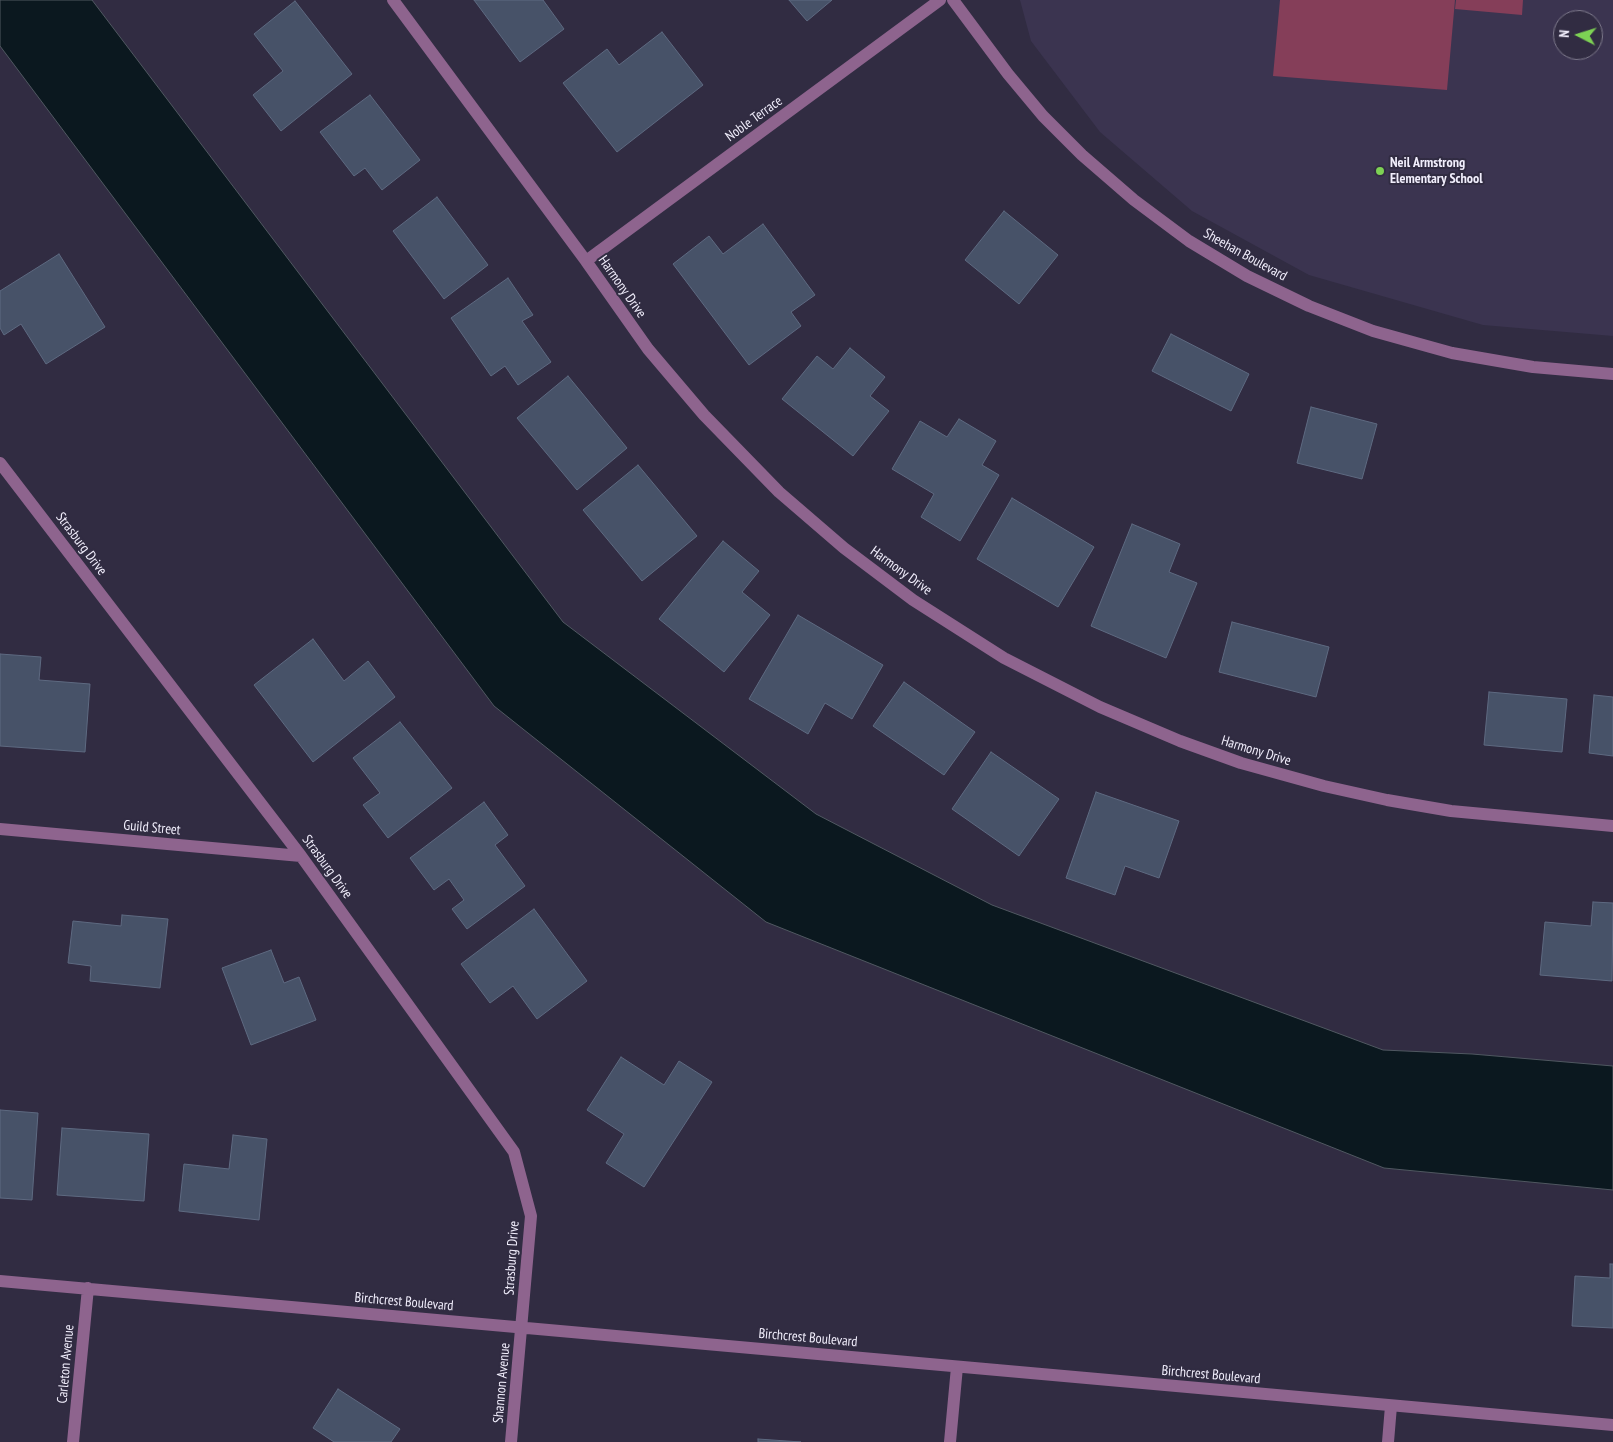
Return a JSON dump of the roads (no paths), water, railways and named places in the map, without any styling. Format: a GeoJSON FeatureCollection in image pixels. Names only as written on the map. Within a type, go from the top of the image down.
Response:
{"type":"FeatureCollection","features":[{"type":"Feature","properties":{"kind":"street","name":"Harmony Drive"},"geometry":{"type":"LineString","coordinates":[[392,0],[586,261],[648,349],[704,415],[779,492],[844,548],[914,600],[1004,658],[1100,707],[1180,741],[1241,763],[1315,784],[1387,800],[1451,811],[1613,826]]}},
{"type":"Feature","properties":{"kind":"street","name":"Noble Terrace"},"geometry":{"type":"LineString","coordinates":[[586,261],[940,0]]}},
{"type":"Feature","properties":{"kind":"street","name":"Sheehan Boulevard"},"geometry":{"type":"LineString","coordinates":[[953,0],[1008,74],[1043,116],[1082,155],[1134,200],[1189,241],[1248,276],[1309,306],[1373,331],[1452,353],[1533,367],[1613,374]]}},
{"type":"Feature","properties":{"kind":"street","name":"Strasburg Drive"},"geometry":{"type":"LineString","coordinates":[[0,463],[300,856],[514,1152],[531,1216],[522,1327]]}},
{"type":"Feature","properties":{"kind":"street","name":"Guild Street"},"geometry":{"type":"LineString","coordinates":[[0,829],[300,856]]}},
{"type":"Feature","properties":{"kind":"street","name":"Birchcrest Boulevard"},"geometry":{"type":"LineString","coordinates":[[0,1280],[1613,1425]]}},
{"type":"Feature","properties":{"kind":"street","name":"Carleton Avenue"},"geometry":{"type":"LineString","coordinates":[[73,1442],[88,1288]]}},
{"type":"Feature","properties":{"kind":"street","name":"Shannon Avenue"},"geometry":{"type":"LineString","coordinates":[[511,1442],[522,1327]]}},
{"type":"Feature","properties":{"kind":"street"},"geometry":{"type":"LineString","coordinates":[[950,1442],[957,1367]]}},
{"type":"Feature","properties":{"kind":"street"},"geometry":{"type":"LineString","coordinates":[[1388,1442],[1391,1406]]}},
{"type":"Feature","properties":{"kind":"place","name":"Neil Armstrong Elementary School"},"geometry":{"type":"Point","coordinates":[1380,171]}}]}
